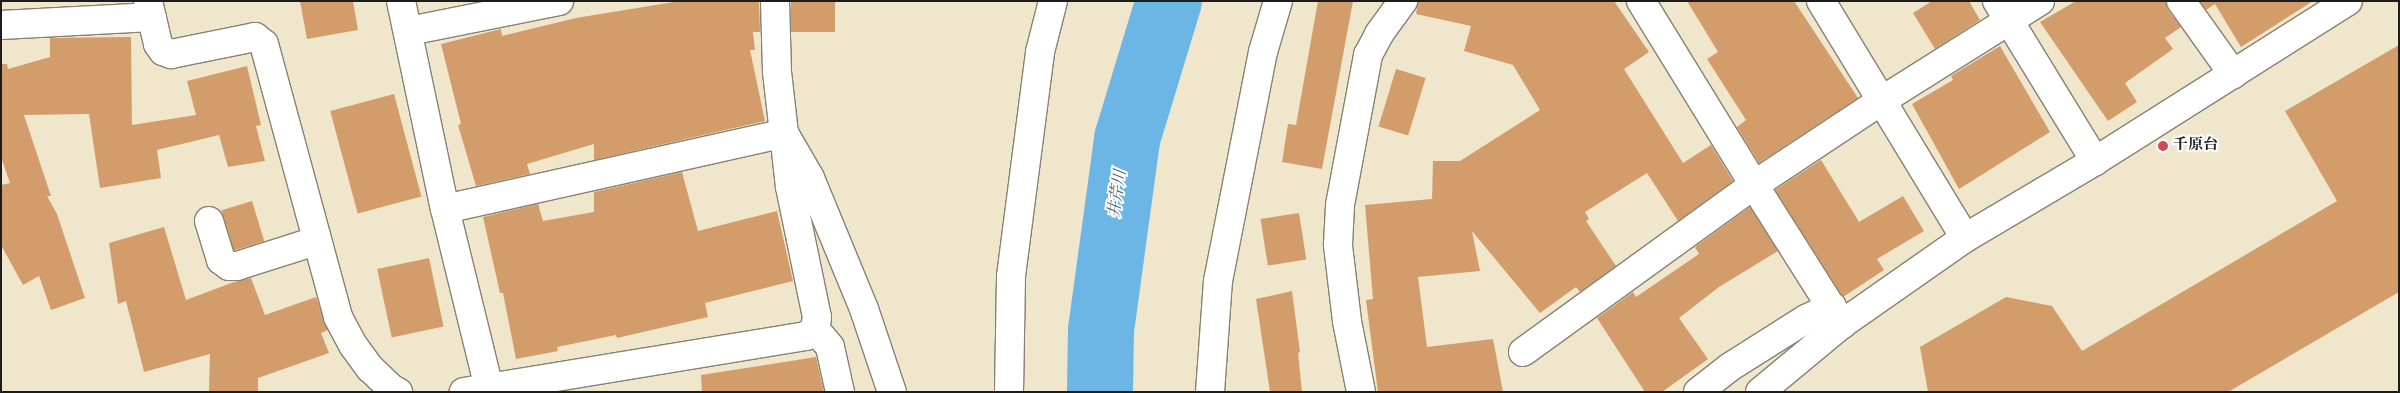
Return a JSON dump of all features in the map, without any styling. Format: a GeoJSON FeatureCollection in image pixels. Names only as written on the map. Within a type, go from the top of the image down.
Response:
{"type":"FeatureCollection","features":[{"type":"Feature","properties":{"kind":"street"},"geometry":{"type":"LineString","coordinates":[[401,1],[445,209],[476,390],[806,336],[815,329],[817,317],[790,187],[777,72],[775,1]]}},
{"type":"Feature","properties":{"kind":"street"},"geometry":{"type":"LineString","coordinates":[[408,31],[558,1]]}},
{"type":"Feature","properties":{"kind":"street"},"geometry":{"type":"LineString","coordinates":[[1009,392],[1010,276],[1040,52],[1053,1]]}},
{"type":"Feature","properties":{"kind":"street"},"geometry":{"type":"LineString","coordinates":[[1210,392],[1218,281],[1263,52],[1278,1]]}},
{"type":"Feature","properties":{"kind":"street"},"geometry":{"type":"LineString","coordinates":[[1361,392],[1347,321],[1338,246],[1340,205],[1368,55],[1403,1]]}},
{"type":"Feature","properties":{"kind":"street"},"geometry":{"type":"LineString","coordinates":[[1641,1],[1837,316]]}},
{"type":"Feature","properties":{"kind":"street"},"geometry":{"type":"LineString","coordinates":[[1821,1],[1965,238]]}},
{"type":"Feature","properties":{"kind":"street"},"geometry":{"type":"LineString","coordinates":[[1523,352],[1754,185],[1881,101],[2003,11],[2040,1]]}},
{"type":"Feature","properties":{"kind":"street"},"geometry":{"type":"LineString","coordinates":[[2181,1],[2233,74]]}},
{"type":"Feature","properties":{"kind":"street"},"geometry":{"type":"LineString","coordinates":[[1760,392],[1837,316],[2095,161],[2233,74],[2330,6]]}},
{"type":"Feature","properties":{"kind":"street"},"geometry":{"type":"LineString","coordinates":[[1,25],[150,9],[158,44],[163,51],[171,54],[255,37],[264,44],[338,317],[353,345],[370,368],[392,390],[398,392]]}},
{"type":"Feature","properties":{"kind":"street"},"geometry":{"type":"LineString","coordinates":[[2003,11],[2095,161]]}},
{"type":"Feature","properties":{"kind":"street"},"geometry":{"type":"LineString","coordinates":[[445,209],[784,134]]}},
{"type":"Feature","properties":{"kind":"street"},"geometry":{"type":"LineString","coordinates":[[784,134],[810,178],[864,309],[892,392]]}},
{"type":"Feature","properties":{"kind":"street"},"geometry":{"type":"LineString","coordinates":[[209,221],[221,260],[229,266],[237,266],[316,241]]}},
{"type":"Feature","properties":{"kind":"street"},"geometry":{"type":"LineString","coordinates":[[1698,392],[1737,362],[1806,319],[1837,316]]}},
{"type":"Feature","properties":{"kind":"street"},"geometry":{"type":"LineString","coordinates":[[815,329],[830,347],[840,392]]}},
{"type":"Feature","properties":{"kind":"building"},"geometry":{"type":"Polygon","coordinates":[[[300,1],[353,1],[358,30],[307,39],[300,1]]]}},
{"type":"Feature","properties":{"kind":"building"},"geometry":{"type":"Polygon","coordinates":[[[680,1],[759,1],[760,32],[753,32],[755,50],[750,50],[765,121],[594,160],[594,144],[527,164],[530,174],[476,186],[458,125],[461,124],[441,44],[501,29],[502,36],[576,18],[680,1]]]}},
{"type":"Feature","properties":{"kind":"building"},"geometry":{"type":"Polygon","coordinates":[[[791,1],[835,1],[835,32],[791,32],[791,1]]]}},
{"type":"Feature","properties":{"kind":"building"},"geometry":{"type":"Polygon","coordinates":[[[1318,1],[1353,1],[1322,169],[1282,162],[1288,124],[1296,125],[1318,1]]]}},
{"type":"Feature","properties":{"kind":"building"},"geometry":{"type":"Polygon","coordinates":[[[1418,1],[1614,1],[1649,52],[1624,69],[1683,163],[1711,145],[1733,181],[1678,221],[1647,173],[1585,212],[1589,219],[1586,221],[1616,266],[1580,292],[1576,287],[1540,313],[1472,231],[1480,271],[1418,277],[1427,347],[1493,339],[1503,392],[1378,392],[1366,300],[1373,299],[1365,205],[1432,199],[1433,161],[1460,161],[1540,110],[1513,65],[1464,51],[1471,26],[1416,14],[1418,1]]]}},
{"type":"Feature","properties":{"kind":"building"},"geometry":{"type":"Polygon","coordinates":[[[1687,1],[1794,1],[1858,98],[1759,163],[1737,127],[1746,120],[1707,59],[1718,52],[1687,1]]]}},
{"type":"Feature","properties":{"kind":"building"},"geometry":{"type":"Polygon","coordinates":[[[1932,1],[1969,1],[1980,20],[1935,49],[1913,13],[1932,1]]]}},
{"type":"Feature","properties":{"kind":"building"},"geometry":{"type":"Polygon","coordinates":[[[2076,1],[2166,1],[2168,10],[2181,27],[2165,38],[2173,49],[2125,83],[2137,102],[2108,121],[2040,22],[2076,1]]]}},
{"type":"Feature","properties":{"kind":"building"},"geometry":{"type":"Polygon","coordinates":[[[2200,1],[2313,1],[2241,47],[2215,4],[2206,10],[2200,1]]]}},
{"type":"Feature","properties":{"kind":"building"},"geometry":{"type":"Polygon","coordinates":[[[131,37],[132,125],[196,115],[187,81],[247,66],[261,125],[256,126],[265,161],[228,167],[219,135],[157,150],[161,178],[100,188],[89,114],[24,115],[51,196],[47,196],[57,214],[85,298],[51,310],[39,276],[23,285],[1,245],[1,185],[10,183],[1,157],[1,64],[7,64],[8,69],[50,57],[50,38],[131,37]]]}},
{"type":"Feature","properties":{"kind":"building"},"geometry":{"type":"Polygon","coordinates":[[[2399,45],[2399,292],[2228,392],[1928,392],[1920,347],[2006,297],[2052,306],[2082,351],[2337,201],[2285,111],[2399,45]]]}},
{"type":"Feature","properties":{"kind":"building"},"geometry":{"type":"Polygon","coordinates":[[[2000,46],[2050,132],[1959,189],[1912,104],[1953,80],[1951,76],[2000,46]]]}},
{"type":"Feature","properties":{"kind":"building"},"geometry":{"type":"Polygon","coordinates":[[[1396,69],[1426,78],[1408,135],[1378,126],[1396,69]]]}},
{"type":"Feature","properties":{"kind":"building"},"geometry":{"type":"Polygon","coordinates":[[[394,94],[421,196],[358,213],[330,111],[394,94]]]}},
{"type":"Feature","properties":{"kind":"building"},"geometry":{"type":"Polygon","coordinates":[[[1821,160],[1859,222],[1903,196],[1924,231],[1877,259],[1884,270],[1843,297],[1775,190],[1821,160]]]}},
{"type":"Feature","properties":{"kind":"building"},"geometry":{"type":"Polygon","coordinates":[[[682,172],[698,231],[777,211],[793,281],[705,303],[708,317],[617,338],[616,335],[557,347],[558,351],[516,359],[503,293],[500,293],[483,217],[538,204],[543,221],[594,212],[594,192],[682,172]]]}},
{"type":"Feature","properties":{"kind":"building"},"geometry":{"type":"Polygon","coordinates":[[[252,201],[264,241],[234,251],[221,210],[252,201]]]}},
{"type":"Feature","properties":{"kind":"building"},"geometry":{"type":"Polygon","coordinates":[[[1750,207],[1778,251],[1719,287],[1679,318],[1708,359],[1662,392],[1645,392],[1597,318],[1633,292],[1636,297],[1699,254],[1695,247],[1750,207]]]}},
{"type":"Feature","properties":{"kind":"building"},"geometry":{"type":"Polygon","coordinates":[[[1299,213],[1306,259],[1268,266],[1260,219],[1299,213]]]}},
{"type":"Feature","properties":{"kind":"building"},"geometry":{"type":"Polygon","coordinates":[[[164,227],[186,300],[234,282],[251,278],[265,315],[316,297],[328,330],[321,333],[329,353],[258,378],[258,392],[209,392],[210,354],[144,372],[126,301],[118,304],[109,243],[164,227]]]}},
{"type":"Feature","properties":{"kind":"building"},"geometry":{"type":"Polygon","coordinates":[[[429,258],[444,326],[392,337],[377,269],[429,258]]]}},
{"type":"Feature","properties":{"kind":"building"},"geometry":{"type":"Polygon","coordinates":[[[1292,291],[1300,352],[1298,353],[1302,392],[1270,392],[1256,299],[1292,291]]]}},
{"type":"Feature","properties":{"kind":"building"},"geometry":{"type":"Polygon","coordinates":[[[816,357],[824,392],[702,392],[701,375],[816,357]]]}},
{"type":"Feature","properties":{"kind":"waterway","name":"井芹川"},"geometry":{"type":"LineString","coordinates":[[1100,392],[1101,330],[1127,139],[1169,1]]}},
{"type":"Feature","properties":{"kind":"place","name":"千原台"},"geometry":{"type":"Point","coordinates":[2163,146]}}]}
